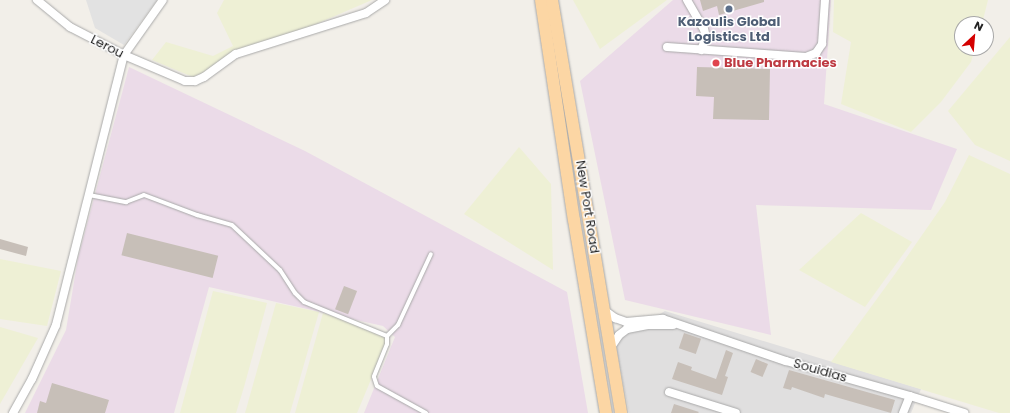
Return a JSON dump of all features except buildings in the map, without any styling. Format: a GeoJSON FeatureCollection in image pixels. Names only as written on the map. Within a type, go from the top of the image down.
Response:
{"type":"FeatureCollection","features":[{"type":"Feature","properties":{"kind":"main road","name":"New Port Road"},"geometry":{"type":"LineString","coordinates":[[541,0],[574,220],[606,413]]}},
{"type":"Feature","properties":{"kind":"main road","name":"New Port Road"},"geometry":{"type":"LineString","coordinates":[[552,0],[621,413]]}},
{"type":"Feature","properties":{"kind":"street","name":"Lerou"},"geometry":{"type":"LineString","coordinates":[[37,0],[70,27],[124,55],[185,81],[195,81],[204,77],[236,54],[366,13],[385,0]]}},
{"type":"Feature","properties":{"kind":"street"},"geometry":{"type":"LineString","coordinates":[[13,413],[32,380],[56,325],[124,55],[163,0]]}},
{"type":"Feature","properties":{"kind":"street"},"geometry":{"type":"LineString","coordinates":[[687,0],[704,29],[706,37],[701,50]]}},
{"type":"Feature","properties":{"kind":"street"},"geometry":{"type":"LineString","coordinates":[[667,48],[806,56],[816,53],[822,44],[826,0]]}},
{"type":"Feature","properties":{"kind":"street","name":"Souidias"},"geometry":{"type":"LineString","coordinates":[[604,310],[615,318],[626,322],[663,319],[786,361],[964,413]]}},
{"type":"Feature","properties":{"kind":"street","name":"Souidias"},"geometry":{"type":"LineString","coordinates":[[611,347],[619,334],[627,329],[648,325],[677,324]]}},
{"type":"Feature","properties":{"kind":"street"},"geometry":{"type":"LineString","coordinates":[[669,392],[736,413]]}},
{"type":"Feature","properties":{"kind":"street"},"geometry":{"type":"LineString","coordinates":[[903,413],[910,396]]}},
{"type":"Feature","properties":{"kind":"lane"},"geometry":{"type":"LineString","coordinates":[[89,195],[126,202],[144,196],[197,215],[232,225],[280,270],[304,302],[387,336]]}},
{"type":"Feature","properties":{"kind":"lane"},"geometry":{"type":"LineString","coordinates":[[426,413],[377,386],[374,377],[387,344],[387,336],[398,325],[431,254]]}},
{"type":"Feature","properties":{"kind":"shaded area"},"geometry":{"type":"Polygon","coordinates":[[[86,0],[157,0],[124,45],[95,28],[86,0]]]}},
{"type":"Feature","properties":{"kind":"shaded area"},"geometry":{"type":"Polygon","coordinates":[[[673,0],[831,0],[824,104],[957,149],[931,210],[756,205],[771,335],[625,300],[580,81],[673,0]]]}},
{"type":"Feature","properties":{"kind":"shaded area"},"geometry":{"type":"Polygon","coordinates":[[[129,67],[305,151],[567,292],[588,413],[364,413],[395,337],[383,326],[209,287],[174,413],[25,413],[66,330],[78,258],[129,67]]]}},
{"type":"Feature","properties":{"kind":"shaded area"},"geometry":{"type":"Polygon","coordinates":[[[665,311],[921,389],[911,413],[629,413],[615,341],[665,311]]]}},
{"type":"Feature","properties":{"kind":"green space"},"geometry":{"type":"Polygon","coordinates":[[[224,0],[372,0],[193,77],[152,60],[166,42],[213,56],[233,46],[217,13],[224,0]]]}},
{"type":"Feature","properties":{"kind":"green space"},"geometry":{"type":"Polygon","coordinates":[[[573,0],[667,0],[600,49],[573,0]]]}},
{"type":"Feature","properties":{"kind":"green space"},"geometry":{"type":"Polygon","coordinates":[[[834,0],[988,0],[984,16],[954,16],[954,56],[973,56],[971,62],[941,102],[911,132],[841,104],[851,42],[833,32],[834,0]]]}},
{"type":"Feature","properties":{"kind":"green space"},"geometry":{"type":"Polygon","coordinates":[[[1010,37],[1010,161],[975,145],[948,111],[1010,37]]]}},
{"type":"Feature","properties":{"kind":"green space"},"geometry":{"type":"Polygon","coordinates":[[[519,147],[551,184],[553,270],[464,214],[519,147]]]}},
{"type":"Feature","properties":{"kind":"green space"},"geometry":{"type":"Polygon","coordinates":[[[969,155],[1010,174],[1010,413],[999,413],[831,362],[945,202],[969,155]]]}},
{"type":"Feature","properties":{"kind":"green space"},"geometry":{"type":"Polygon","coordinates":[[[861,213],[912,242],[865,307],[799,270],[861,213]]]}},
{"type":"Feature","properties":{"kind":"green space"},"geometry":{"type":"Polygon","coordinates":[[[0,259],[61,271],[47,326],[0,319],[0,259]]]}},
{"type":"Feature","properties":{"kind":"green space"},"geometry":{"type":"Polygon","coordinates":[[[213,291],[267,303],[236,413],[180,413],[213,291]]]}},
{"type":"Feature","properties":{"kind":"green space"},"geometry":{"type":"Polygon","coordinates":[[[276,303],[319,312],[290,413],[245,413],[276,303]]]}},
{"type":"Feature","properties":{"kind":"green space"},"geometry":{"type":"Polygon","coordinates":[[[323,313],[378,330],[387,341],[357,413],[295,413],[323,313]]]}},
{"type":"Feature","properties":{"kind":"green space"},"geometry":{"type":"Polygon","coordinates":[[[0,327],[38,338],[0,404],[0,327]]]}},
{"type":"Feature","properties":{"kind":"place","name":"Kazoulis Global Logistics Ltd"},"geometry":{"type":"Point","coordinates":[729,9]}},
{"type":"Feature","properties":{"kind":"place","name":"Blue Pharmacies"},"geometry":{"type":"Point","coordinates":[716,63]}}]}
